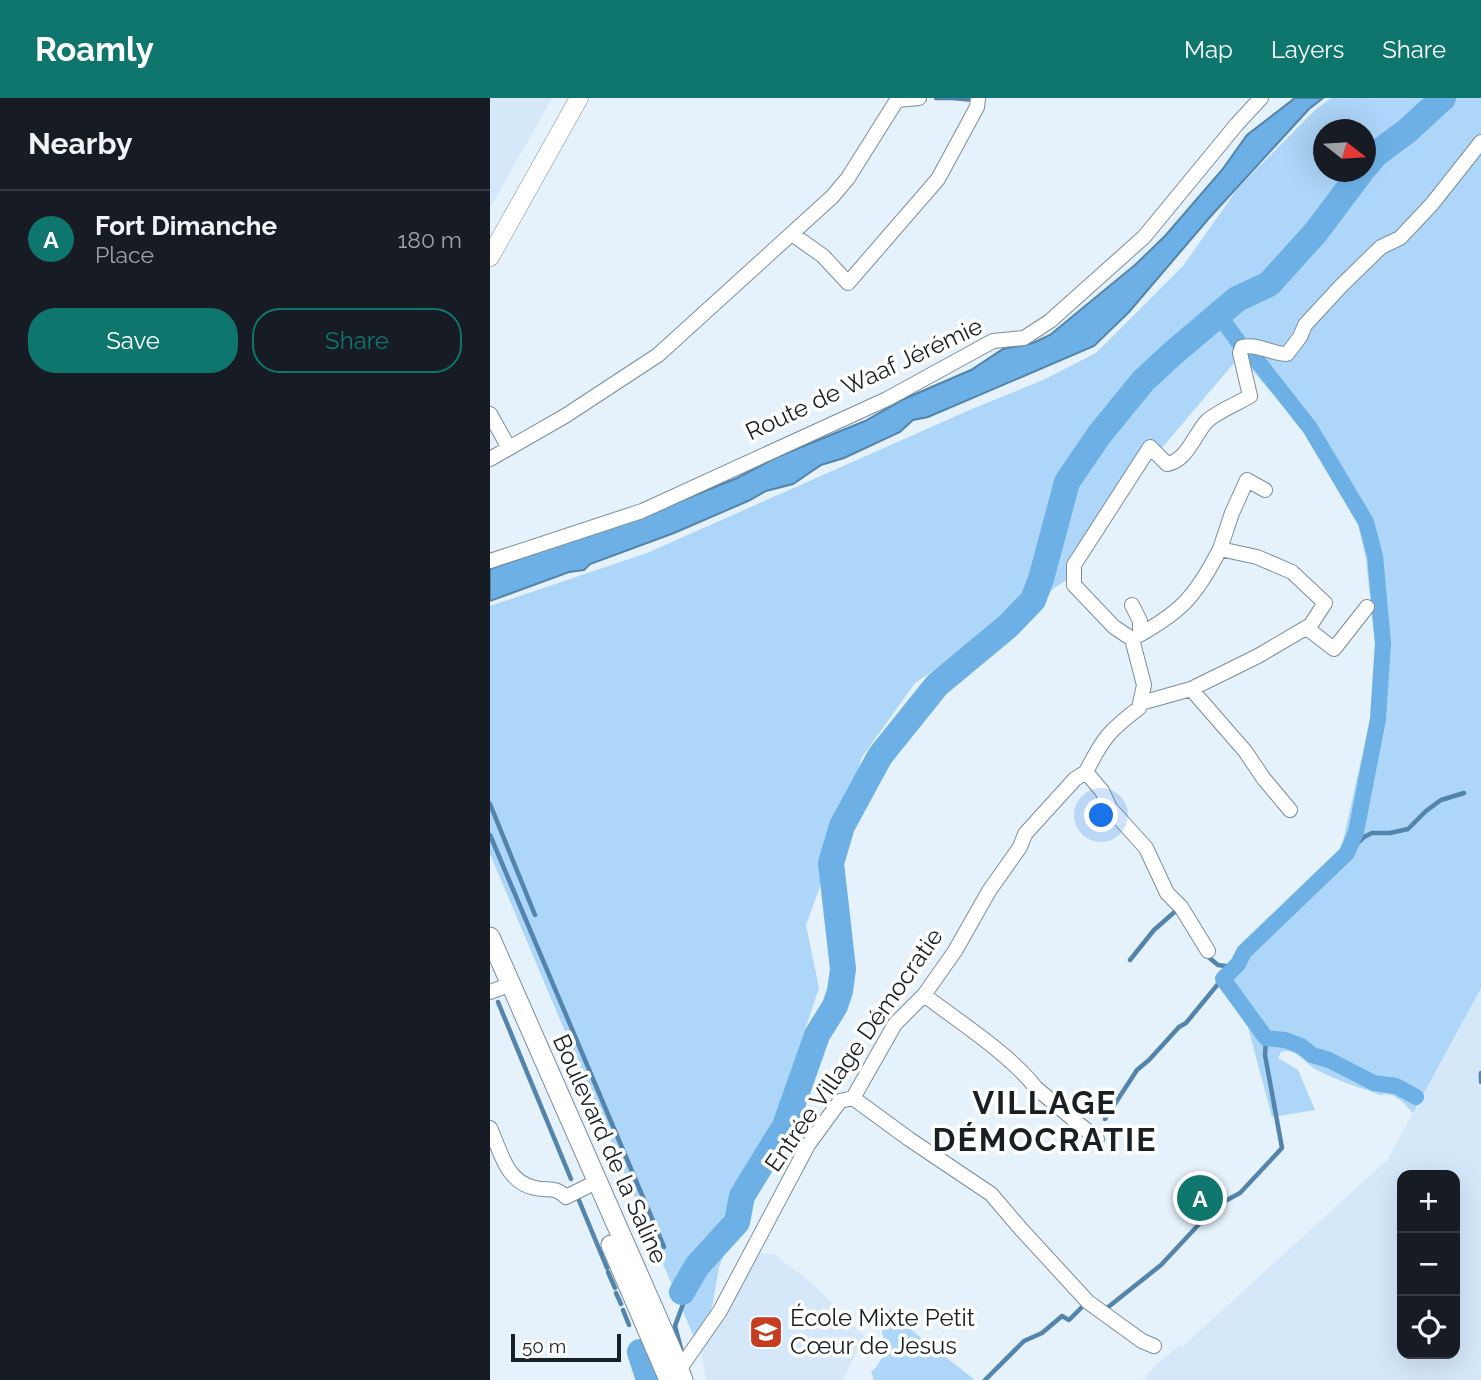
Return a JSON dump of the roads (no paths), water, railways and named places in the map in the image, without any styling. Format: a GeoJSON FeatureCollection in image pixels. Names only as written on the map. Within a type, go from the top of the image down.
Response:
{"type":"FeatureCollection","features":[{"type":"Feature","properties":{"kind":"main road","name":"Boulevard de la Saline"},"geometry":{"type":"LineString","coordinates":[[490,937],[644,1306]]}},
{"type":"Feature","properties":{"kind":"main road","name":"Boulevard de la Saline"},"geometry":{"type":"LineString","coordinates":[[490,949],[498,989],[675,1374]]}},
{"type":"Feature","properties":{"kind":"street"},"geometry":{"type":"LineString","coordinates":[[490,257],[579,98]]}},
{"type":"Feature","properties":{"kind":"street"},"geometry":{"type":"LineString","coordinates":[[490,459],[565,416],[658,355],[792,234],[848,178],[895,99],[919,98]]}},
{"type":"Feature","properties":{"kind":"street"},"geometry":{"type":"LineString","coordinates":[[792,234],[823,256],[848,283],[938,179],[977,107],[978,98]]}},
{"type":"Feature","properties":{"kind":"street","name":"Route de Waaf Jérémie"},"geometry":{"type":"LineString","coordinates":[[490,561],[642,511],[887,399],[993,341],[1024,338],[1050,321],[1143,237],[1261,98]]}},
{"type":"Feature","properties":{"kind":"street"},"geometry":{"type":"LineString","coordinates":[[1136,637],[1114,627],[1074,585],[1074,565],[1150,447],[1167,464],[1175,463],[1184,455],[1208,420],[1250,396],[1240,353],[1242,347],[1249,345],[1269,352],[1287,354],[1306,325],[1341,286],[1381,247],[1400,238],[1432,204],[1481,142]]}},
{"type":"Feature","properties":{"kind":"street"},"geometry":{"type":"LineString","coordinates":[[490,414],[509,448]]}},
{"type":"Feature","properties":{"kind":"street"},"geometry":{"type":"LineString","coordinates":[[1136,637],[1175,614],[1204,581],[1220,549],[1247,480],[1265,490]]}},
{"type":"Feature","properties":{"kind":"street"},"geometry":{"type":"LineString","coordinates":[[1220,549],[1257,557],[1292,572],[1310,587],[1325,603],[1308,629]]}},
{"type":"Feature","properties":{"kind":"street"},"geometry":{"type":"LineString","coordinates":[[1132,605],[1140,621],[1136,637],[1144,685],[1142,703],[1109,731],[1086,772],[1102,791],[1111,808],[1146,848],[1167,893],[1181,907],[1208,951]]}},
{"type":"Feature","properties":{"kind":"street"},"geometry":{"type":"LineString","coordinates":[[1142,703],[1191,690],[1232,671],[1309,626],[1308,629],[1334,649],[1367,607]]}},
{"type":"Feature","properties":{"kind":"street"},"geometry":{"type":"LineString","coordinates":[[1191,690],[1245,751],[1290,810]]}},
{"type":"Feature","properties":{"kind":"street","name":"Entrée Village Démocratie"},"geometry":{"type":"LineString","coordinates":[[675,1374],[720,1311],[808,1145],[840,1101],[853,1098],[895,1024],[924,995],[955,951],[1005,866],[1020,847],[1025,834],[1075,779],[1086,772]]}},
{"type":"Feature","properties":{"kind":"street"},"geometry":{"type":"LineString","coordinates":[[924,995],[986,1042],[1097,1139]]}},
{"type":"Feature","properties":{"kind":"street"},"geometry":{"type":"LineString","coordinates":[[853,1098],[991,1194],[1088,1302],[1142,1341],[1154,1346]]}},
{"type":"Feature","properties":{"kind":"street"},"geometry":{"type":"LineString","coordinates":[[490,1128],[512,1177],[521,1183],[537,1188],[557,1189],[566,1196],[588,1186]]}},
{"type":"Feature","properties":{"kind":"waterway"},"geometry":{"type":"LineString","coordinates":[[936,98],[951,98]]}},
{"type":"Feature","properties":{"kind":"waterway"},"geometry":{"type":"LineString","coordinates":[[952,98],[975,100]]}},
{"type":"Feature","properties":{"kind":"waterway"},"geometry":{"type":"LineString","coordinates":[[1376,154],[1407,131],[1443,98]]}},
{"type":"Feature","properties":{"kind":"waterway"},"geometry":{"type":"LineString","coordinates":[[682,1292],[697,1266],[737,1222],[742,1196],[785,1126],[817,1035],[835,1006],[843,969],[831,863],[842,826],[880,756],[937,685],[1008,626],[1033,600],[1067,482],[1099,435],[1143,381],[1237,299],[1269,284],[1316,232],[1354,182]]}},
{"type":"Feature","properties":{"kind":"waterway"},"geometry":{"type":"LineString","coordinates":[[1219,315],[1242,347],[1259,363],[1310,428],[1366,522],[1375,556],[1383,643],[1378,719],[1356,832],[1347,853],[1244,952],[1238,964],[1223,979],[1266,1038],[1285,1040],[1301,1046],[1312,1055],[1329,1060],[1374,1083],[1396,1086],[1416,1097]]}},
{"type":"Feature","properties":{"kind":"waterway"},"geometry":{"type":"LineString","coordinates":[[1347,853],[1364,837],[1372,833],[1408,829],[1441,800],[1464,793]]}},
{"type":"Feature","properties":{"kind":"waterway"},"geometry":{"type":"LineString","coordinates":[[490,804],[535,915]]}},
{"type":"Feature","properties":{"kind":"waterway"},"geometry":{"type":"LineString","coordinates":[[490,835],[664,1247]]}},
{"type":"Feature","properties":{"kind":"waterway"},"geometry":{"type":"LineString","coordinates":[[1130,960],[1154,930],[1178,909]]}},
{"type":"Feature","properties":{"kind":"waterway"},"geometry":{"type":"LineString","coordinates":[[1105,1119],[1137,1070],[1186,1023],[1232,967],[1218,965],[1206,955]]}},
{"type":"Feature","properties":{"kind":"waterway"},"geometry":{"type":"LineString","coordinates":[[498,1002],[571,1179]]}},
{"type":"Feature","properties":{"kind":"waterway"},"geometry":{"type":"LineString","coordinates":[[1103,1307],[1107,1308],[1161,1265],[1216,1206],[1240,1193],[1282,1148],[1265,1055],[1266,1038]]}},
{"type":"Feature","properties":{"kind":"waterway"},"geometry":{"type":"LineString","coordinates":[[1481,1073],[1481,1082]]}},
{"type":"Feature","properties":{"kind":"waterway"},"geometry":{"type":"LineString","coordinates":[[578,1198],[607,1268]]}},
{"type":"Feature","properties":{"kind":"waterway"},"geometry":{"type":"LineString","coordinates":[[682,1352],[675,1326],[697,1266]]}},
{"type":"Feature","properties":{"kind":"waterway"},"geometry":{"type":"LineString","coordinates":[[608,1272],[615,1288]]}},
{"type":"Feature","properties":{"kind":"waterway"},"geometry":{"type":"LineString","coordinates":[[616,1293],[621,1304]]}},
{"type":"Feature","properties":{"kind":"waterway"},"geometry":{"type":"LineString","coordinates":[[985,1380],[1024,1341],[1042,1333],[1062,1316],[1069,1320],[1085,1304]]}},
{"type":"Feature","properties":{"kind":"waterway"},"geometry":{"type":"LineString","coordinates":[[623,1310],[629,1325]]}},
{"type":"Feature","properties":{"kind":"waterway"},"geometry":{"type":"LineString","coordinates":[[640,1352],[649,1380]]}},
{"type":"Feature","properties":{"kind":"place","name":"Fort Dimanche"},"geometry":{"type":"Point","coordinates":[1200,1198]}},
{"type":"Feature","properties":{"kind":"place","name":"École Mixte Petit Cœur de Jesus"},"geometry":{"type":"Point","coordinates":[766,1332]}},
{"type":"Feature","properties":{"kind":"district","name":"VILLAGE DÉMOCRATIE"},"geometry":{"type":"Point","coordinates":[1045,1122]}}]}
